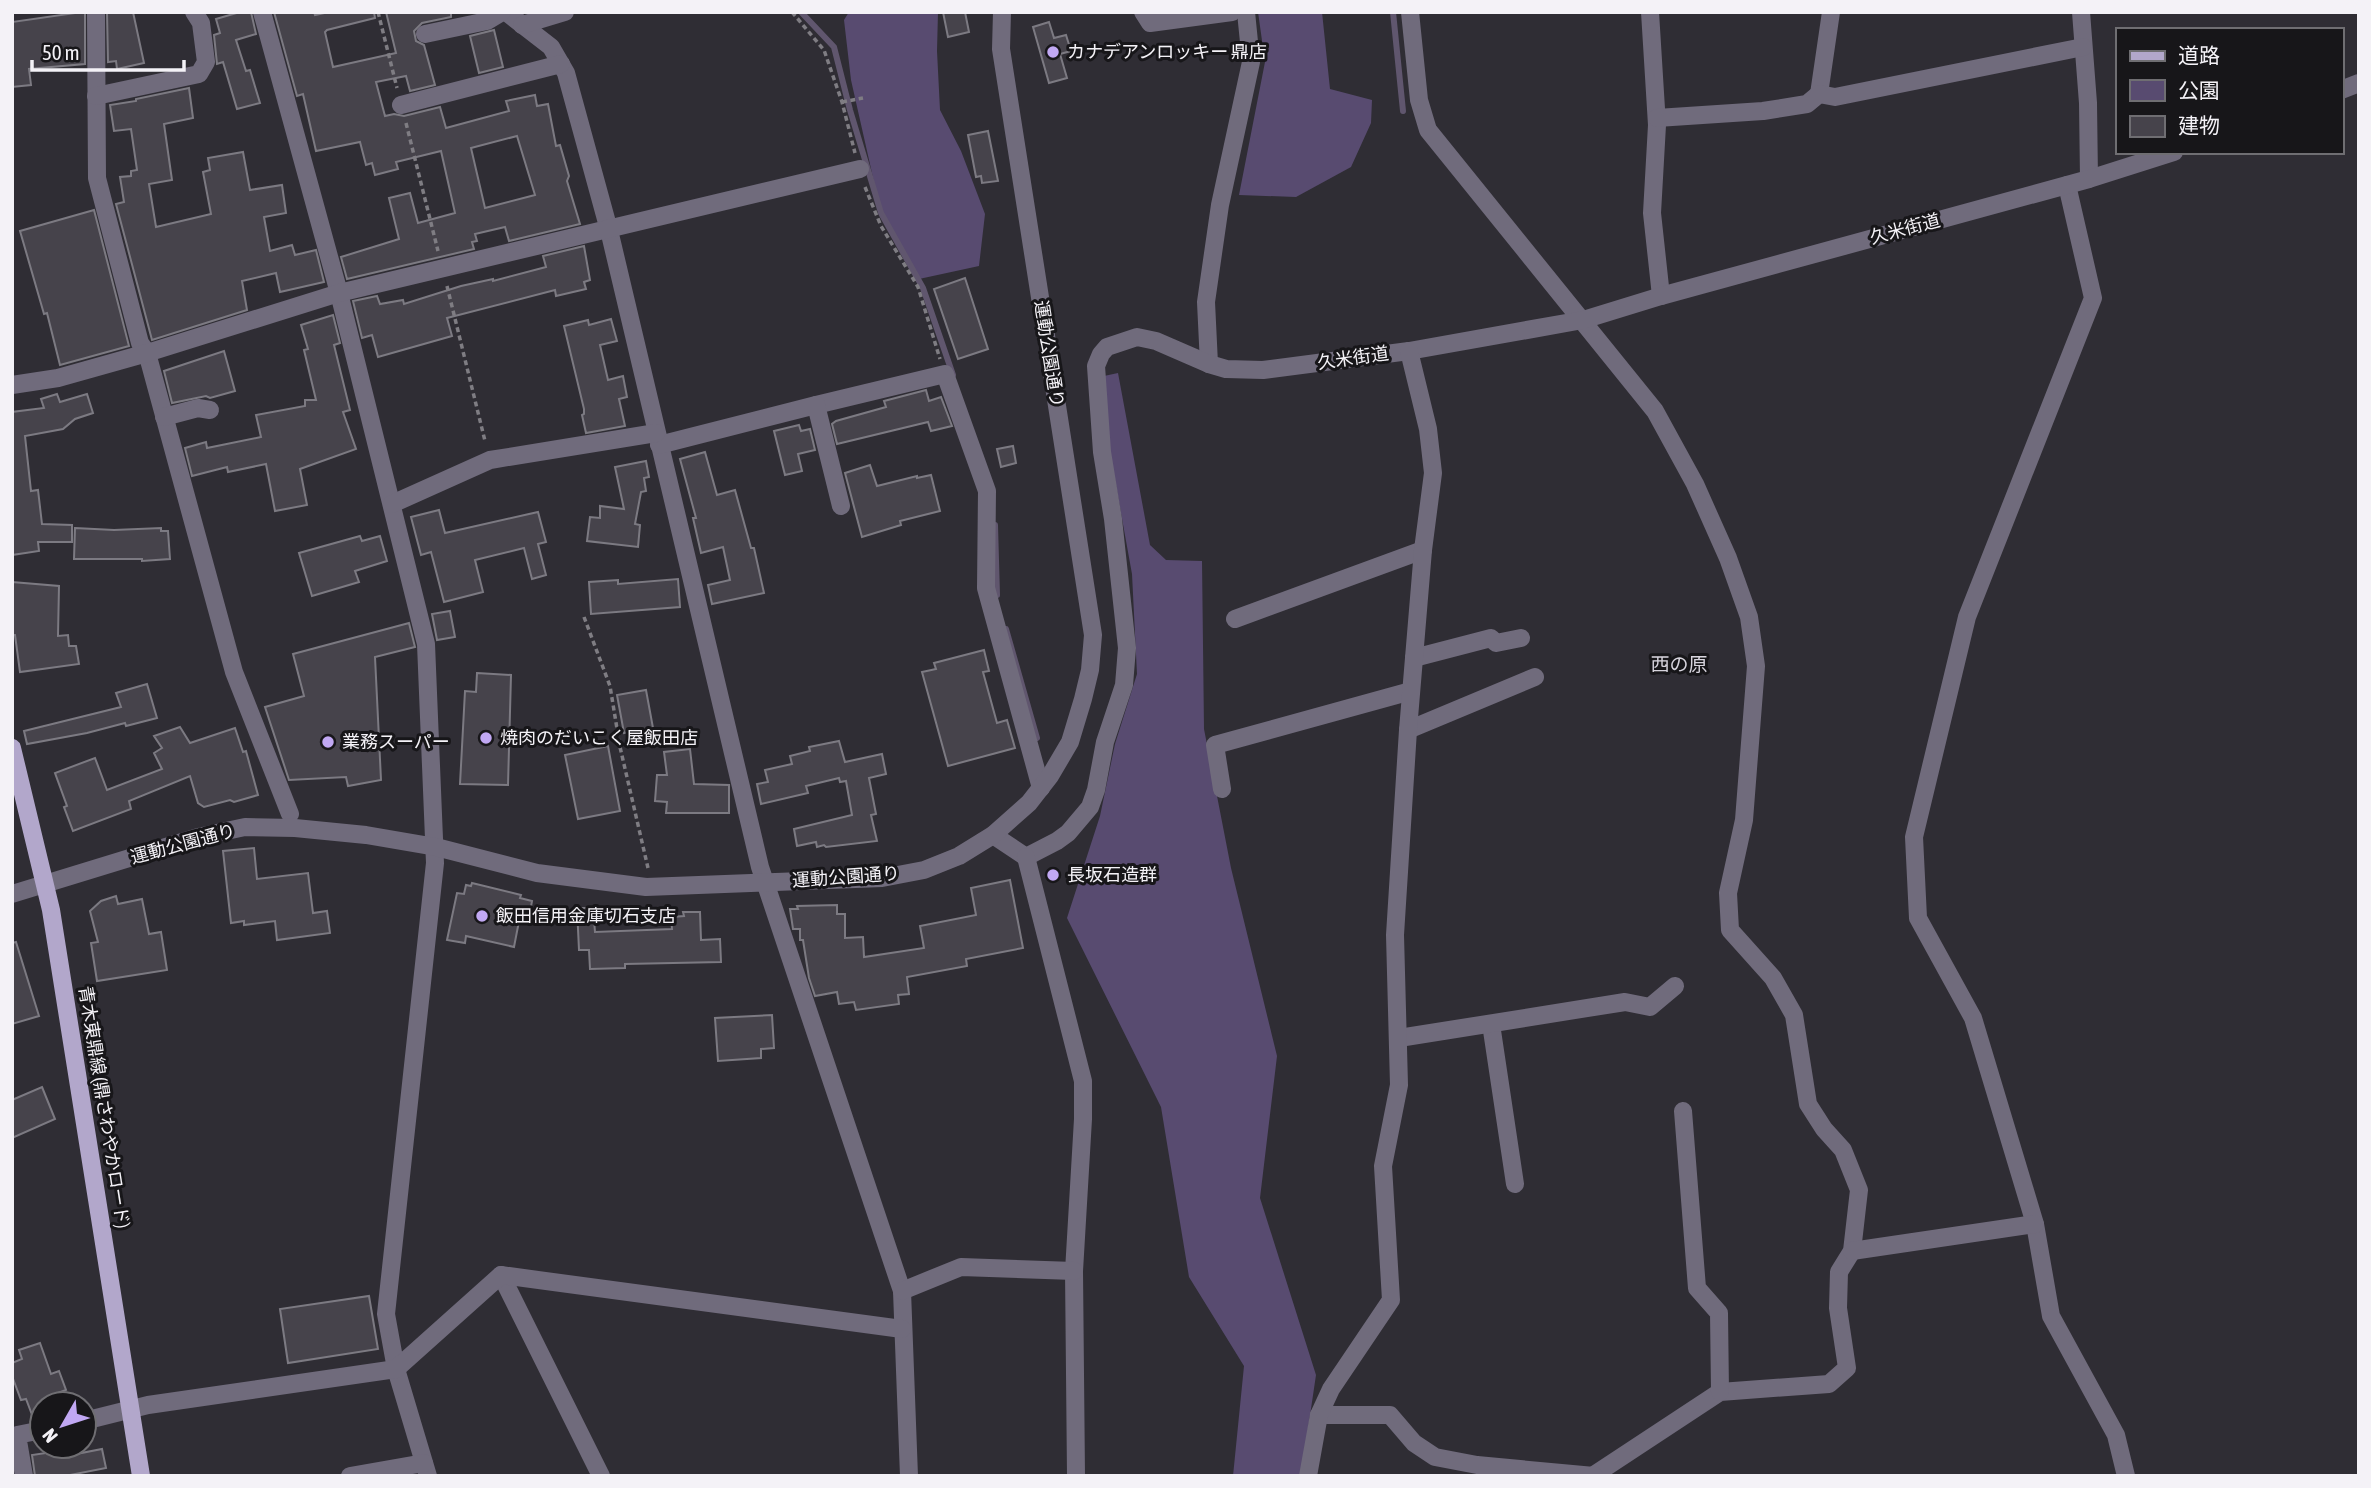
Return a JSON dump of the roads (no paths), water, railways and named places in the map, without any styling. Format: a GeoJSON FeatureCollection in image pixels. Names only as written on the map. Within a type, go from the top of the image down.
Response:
{"type":"FeatureCollection","features":[{"type":"Feature","properties":{"kind":"main road","name":"青木東鼎線 (鼎さわやかロード)"},"geometry":{"type":"LineString","coordinates":[[12,748],[46,883],[141,1476]]}},
{"type":"Feature","properties":{"kind":"street"},"geometry":{"type":"LineString","coordinates":[[96,12],[97,178],[140,343],[147,353],[234,672],[290,814]]}},
{"type":"Feature","properties":{"kind":"street"},"geometry":{"type":"LineString","coordinates":[[96,96],[199,74],[206,62],[201,23],[194,12]]}},
{"type":"Feature","properties":{"kind":"street"},"geometry":{"type":"LineString","coordinates":[[262,12],[339,293],[426,645],[436,847],[386,1314],[396,1369],[426,1470],[350,1476]]}},
{"type":"Feature","properties":{"kind":"street"},"geometry":{"type":"LineString","coordinates":[[425,34],[487,21],[504,12],[551,47],[566,73],[609,230],[760,867],[902,1291],[909,1476]]}},
{"type":"Feature","properties":{"kind":"street"},"geometry":{"type":"LineString","coordinates":[[522,25],[565,12]]}},
{"type":"Feature","properties":{"kind":"street","name":"運動公園通り"},"geometry":{"type":"LineString","coordinates":[[12,894],[198,837],[245,827],[295,828],[366,835],[436,847],[537,873],[646,887],[882,878],[923,870],[959,856],[993,835],[1029,803],[1070,743],[1090,670],[1093,635],[1001,49],[1002,12]]}},
{"type":"Feature","properties":{"kind":"street"},"geometry":{"type":"LineString","coordinates":[[1143,12],[1150,23],[1232,12]]}},
{"type":"Feature","properties":{"kind":"street"},"geometry":{"type":"LineString","coordinates":[[1209,364],[1206,302],[1220,205],[1251,62],[1246,12]]}},
{"type":"Feature","properties":{"kind":"street"},"geometry":{"type":"LineString","coordinates":[[1320,1415],[1390,1415],[1414,1443],[1435,1457],[1477,1465],[1594,1476],[1720,1392],[1829,1384],[1847,1368],[1838,1308],[1839,1272],[1852,1251],[1859,1190],[1843,1150],[1824,1129],[1808,1104],[1794,1015],[1773,978],[1730,930],[1728,892],[1744,820],[1756,666],[1749,617],[1728,558],[1695,484],[1655,411],[1427,130],[1419,100],[1410,12]]}},
{"type":"Feature","properties":{"kind":"street"},"geometry":{"type":"LineString","coordinates":[[1650,12],[1657,118],[1652,214],[1661,296]]}},
{"type":"Feature","properties":{"kind":"street"},"geometry":{"type":"LineString","coordinates":[[1657,118],[1763,111],[1807,104],[1819,94],[1831,12]]}},
{"type":"Feature","properties":{"kind":"street"},"geometry":{"type":"LineString","coordinates":[[2081,12],[2088,103],[2089,179]]}},
{"type":"Feature","properties":{"kind":"street"},"geometry":{"type":"LineString","coordinates":[[1819,94],[1835,97],[2083,47]]}},
{"type":"Feature","properties":{"kind":"street"},"geometry":{"type":"LineString","coordinates":[[401,105],[561,64]]}},
{"type":"Feature","properties":{"kind":"street","name":"久米街道"},"geometry":{"type":"LineString","coordinates":[[1026,857],[1057,841],[1078,823],[1090,807],[1105,742],[1124,685],[1127,648],[1125,623],[1102,452],[1096,366],[1107,347],[1137,337],[1156,341],[1226,369],[1263,370],[1409,351],[1583,320],[1661,296],[2089,179],[2168,154]]}},
{"type":"Feature","properties":{"kind":"street"},"geometry":{"type":"LineString","coordinates":[[12,385],[58,378],[147,353],[339,293],[860,169]]}},
{"type":"Feature","properties":{"kind":"street"},"geometry":{"type":"LineString","coordinates":[[2067,185],[2093,298],[1967,617],[1914,837],[1918,918],[1973,1018],[2035,1224],[2051,1315],[2116,1435],[2126,1476]]}},
{"type":"Feature","properties":{"kind":"street"},"geometry":{"type":"LineString","coordinates":[[1308,1476],[1320,1415],[1331,1389],[1391,1300],[1383,1166],[1399,1085],[1395,934],[1411,691],[1423,550],[1433,474],[1428,429],[1409,351]]}},
{"type":"Feature","properties":{"kind":"street"},"geometry":{"type":"LineString","coordinates":[[392,504],[490,460],[658,439],[945,374],[987,491],[986,588],[1041,788]]}},
{"type":"Feature","properties":{"kind":"street"},"geometry":{"type":"LineString","coordinates":[[816,405],[841,506]]}},
{"type":"Feature","properties":{"kind":"street"},"geometry":{"type":"LineString","coordinates":[[164,417],[198,408],[211,410]]}},
{"type":"Feature","properties":{"kind":"street"},"geometry":{"type":"LineString","coordinates":[[1235,619],[1423,550]]}},
{"type":"Feature","properties":{"kind":"street"},"geometry":{"type":"LineString","coordinates":[[1414,658],[1491,638],[1496,643],[1521,638]]}},
{"type":"Feature","properties":{"kind":"street"},"geometry":{"type":"LineString","coordinates":[[1408,730],[1535,677]]}},
{"type":"Feature","properties":{"kind":"street"},"geometry":{"type":"LineString","coordinates":[[1222,789],[1214,745],[1411,691]]}},
{"type":"Feature","properties":{"kind":"street"},"geometry":{"type":"LineString","coordinates":[[993,835],[1026,857],[1083,1081],[1073,1271],[1076,1476]]}},
{"type":"Feature","properties":{"kind":"street"},"geometry":{"type":"LineString","coordinates":[[1399,1038],[1625,1002],[1650,1007],[1675,986]]}},
{"type":"Feature","properties":{"kind":"street"},"geometry":{"type":"LineString","coordinates":[[1491,1024],[1515,1184]]}},
{"type":"Feature","properties":{"kind":"street"},"geometry":{"type":"LineString","coordinates":[[1683,1111],[1697,1288],[1719,1313],[1720,1392]]}},
{"type":"Feature","properties":{"kind":"street"},"geometry":{"type":"LineString","coordinates":[[1852,1251],[2035,1224]]}},
{"type":"Feature","properties":{"kind":"street"},"geometry":{"type":"LineString","coordinates":[[902,1291],[961,1267],[1073,1271]]}},
{"type":"Feature","properties":{"kind":"street"},"geometry":{"type":"LineString","coordinates":[[501,1275],[601,1476]]}},
{"type":"Feature","properties":{"kind":"street"},"geometry":{"type":"LineString","coordinates":[[98,1418],[148,1405],[396,1369],[501,1275],[902,1329]]}},
{"type":"Feature","properties":{"kind":"street"},"geometry":{"type":"LineString","coordinates":[[15,1435],[24,1476]]}},
{"type":"Feature","properties":{"kind":"waterway"},"geometry":{"type":"LineString","coordinates":[[801,12],[834,47],[881,213],[923,288],[953,375]]}},
{"type":"Feature","properties":{"kind":"waterway"},"geometry":{"type":"LineString","coordinates":[[1393,12],[1403,111]]}},
{"type":"Feature","properties":{"kind":"waterway"},"geometry":{"type":"LineString","coordinates":[[995,525],[997,595]]}},
{"type":"Feature","properties":{"kind":"waterway"},"geometry":{"type":"LineString","coordinates":[[1006,629],[1037,738]]}},
{"type":"Feature","properties":{"kind":"place","name":"カナデアンロッキー 鼎店"},"geometry":{"type":"Point","coordinates":[1053,52]}},
{"type":"Feature","properties":{"kind":"place","name":"焼肉のだいこく屋飯田店"},"geometry":{"type":"Point","coordinates":[486,738]}},
{"type":"Feature","properties":{"kind":"place","name":"業務スーパー"},"geometry":{"type":"Point","coordinates":[328,742]}},
{"type":"Feature","properties":{"kind":"place","name":"長坂石造群"},"geometry":{"type":"Point","coordinates":[1053,875]}},
{"type":"Feature","properties":{"kind":"place","name":"飯田信用金庫切石支店"},"geometry":{"type":"Point","coordinates":[482,916]}},
{"type":"Feature","properties":{"kind":"district","name":"西の原"},"geometry":{"type":"Point","coordinates":[1679,664]}}]}
